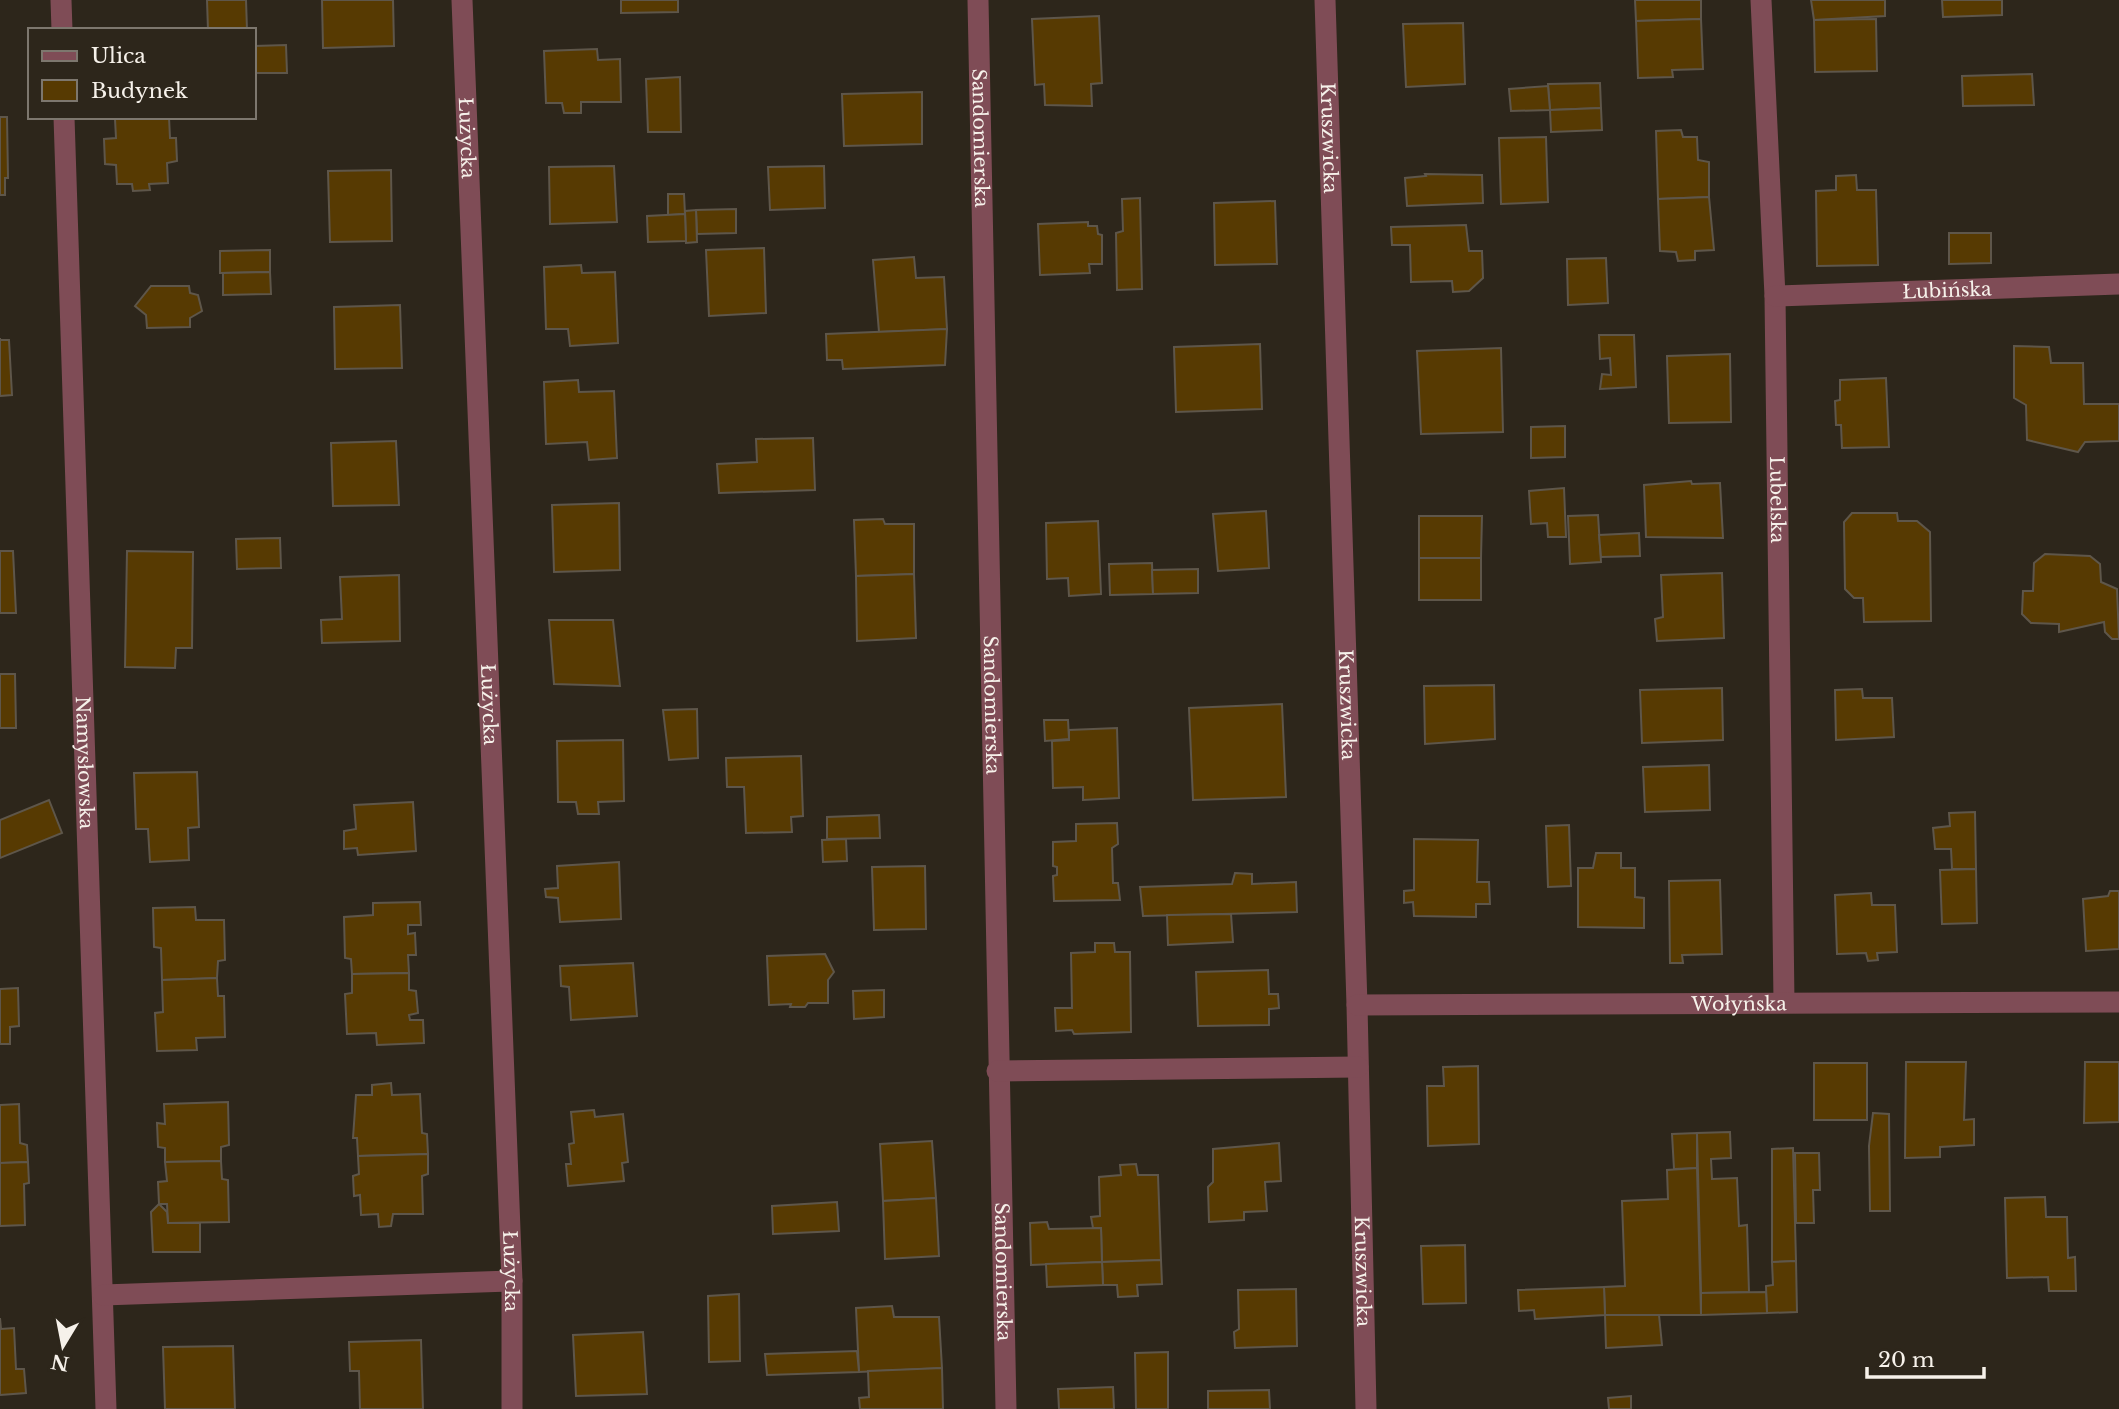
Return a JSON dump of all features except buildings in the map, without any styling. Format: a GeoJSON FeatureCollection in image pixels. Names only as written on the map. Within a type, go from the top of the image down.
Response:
{"type":"FeatureCollection","features":[{"type":"Feature","properties":{"kind":"street"},"geometry":{"type":"LineString","coordinates":[[61,0],[62,28]]}},
{"type":"Feature","properties":{"kind":"street","name":"Łużycka"},"geometry":{"type":"LineString","coordinates":[[462,0],[512,1281],[512,1409]]}},
{"type":"Feature","properties":{"kind":"street","name":"Sandomierska"},"geometry":{"type":"LineString","coordinates":[[978,0],[997,1071],[1006,1409]]}},
{"type":"Feature","properties":{"kind":"street","name":"Kruszwicka"},"geometry":{"type":"LineString","coordinates":[[1325,0],[1357,1004],[1366,1409]]}},
{"type":"Feature","properties":{"kind":"street","name":"Lubelska"},"geometry":{"type":"LineString","coordinates":[[1761,0],[1774,296],[1784,1002]]}},
{"type":"Feature","properties":{"kind":"street","name":"Namysłowska"},"geometry":{"type":"LineString","coordinates":[[64,119],[106,1409]]}},
{"type":"Feature","properties":{"kind":"street","name":"Łubińska"},"geometry":{"type":"LineString","coordinates":[[1774,296],[2119,284]]}},
{"type":"Feature","properties":{"kind":"street","name":"Wołyńska"},"geometry":{"type":"LineString","coordinates":[[1357,1004],[2119,1002]]}},
{"type":"Feature","properties":{"kind":"street"},"geometry":{"type":"LineString","coordinates":[[997,1071],[1358,1067]]}},
{"type":"Feature","properties":{"kind":"street"},"geometry":{"type":"LineString","coordinates":[[103,1295],[512,1281]]}}]}
